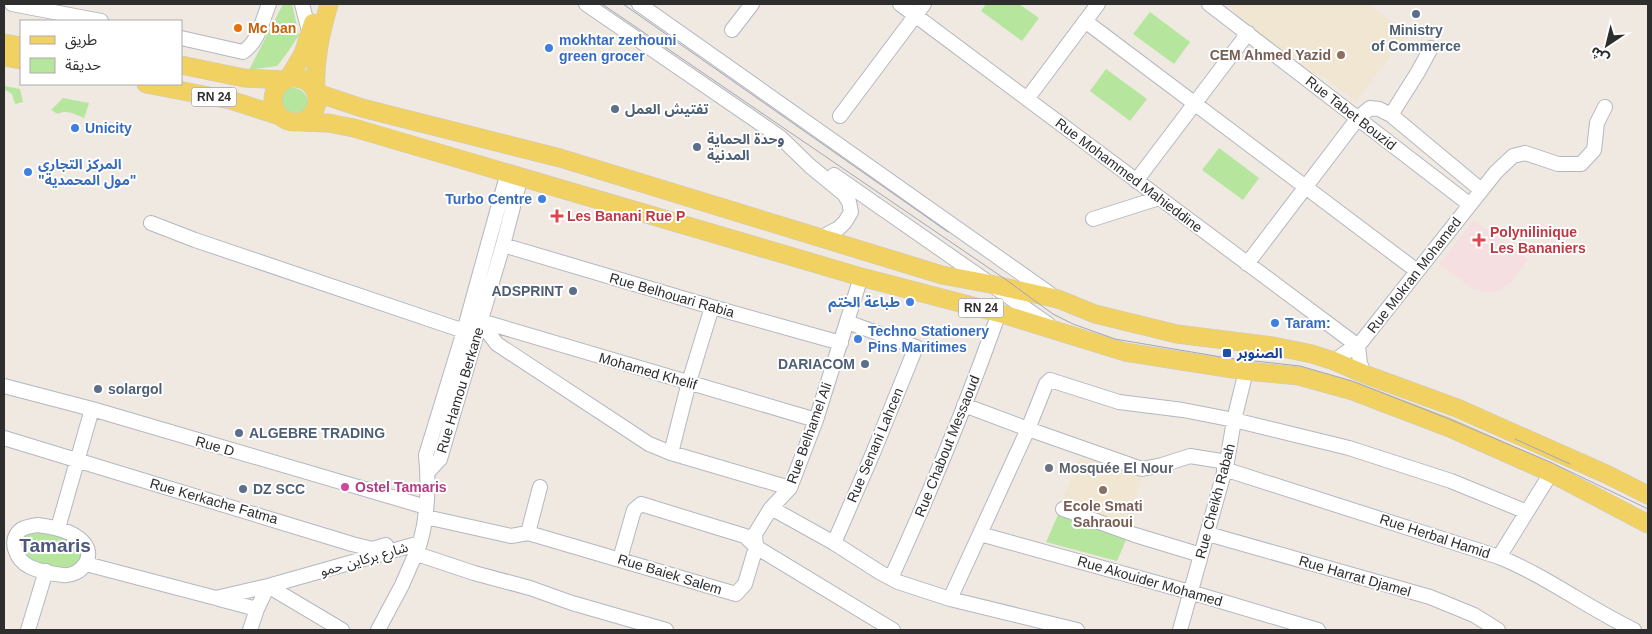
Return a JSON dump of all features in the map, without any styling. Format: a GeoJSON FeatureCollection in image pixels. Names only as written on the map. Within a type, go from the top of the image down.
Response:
{"type":"FeatureCollection","features":[{"type":"Feature","properties":{"kind":"main road"},"geometry":{"type":"LineString","coordinates":[[318,4],[303,54],[286,80],[279,85],[273,97],[276,111],[280,116],[293,122],[306,120],[315,111],[317,106],[316,61],[329,4]]}},
{"type":"Feature","properties":{"kind":"main road"},"geometry":{"type":"LineString","coordinates":[[4,31],[20,34]]}},
{"type":"Feature","properties":{"kind":"main road"},"geometry":{"type":"LineString","coordinates":[[4,43],[20,46]]}},
{"type":"Feature","properties":{"kind":"main road"},"geometry":{"type":"LineString","coordinates":[[4,57],[20,60]]}},
{"type":"Feature","properties":{"kind":"main road","name":"RN 24"},"geometry":{"type":"LineString","coordinates":[[182,65],[244,78],[286,80]]}},
{"type":"Feature","properties":{"kind":"main road","name":"RN 24"},"geometry":{"type":"LineString","coordinates":[[182,77],[241,92],[254,99],[263,110]]}},
{"type":"Feature","properties":{"kind":"main road"},"geometry":{"type":"LineString","coordinates":[[286,80],[304,79],[309,82],[316,92]]}},
{"type":"Feature","properties":{"kind":"main road","name":"RN 24"},"geometry":{"type":"LineString","coordinates":[[151,85],[220,98],[280,116]]}},
{"type":"Feature","properties":{"kind":"main road","name":"RN 24"},"geometry":{"type":"LineString","coordinates":[[316,92],[344,103],[560,158],[942,275],[1058,300],[1094,314],[1158,330],[1273,346],[1312,354],[1457,408],[1606,474],[1648,495]]}},
{"type":"Feature","properties":{"kind":"main road"},"geometry":{"type":"LineString","coordinates":[[341,125],[344,103]]}},
{"type":"Feature","properties":{"kind":"main road","name":"RN 24"},"geometry":{"type":"LineString","coordinates":[[300,122],[341,125],[515,174],[861,278],[999,313],[1125,352],[1246,371],[1299,376],[1353,391],[1450,428],[1551,473],[1648,524]]}},
{"type":"Feature","properties":{"kind":"main road"},"geometry":{"type":"LineString","coordinates":[[812,263],[820,238]]}},
{"type":"Feature","properties":{"kind":"street"},"geometry":{"type":"LineString","coordinates":[[12,4],[69,13],[97,20]]}},
{"type":"Feature","properties":{"kind":"street"},"geometry":{"type":"LineString","coordinates":[[182,38],[243,52],[251,46],[257,36],[268,4]]}},
{"type":"Feature","properties":{"kind":"street"},"geometry":{"type":"LineString","coordinates":[[302,4],[310,35]]}},
{"type":"Feature","properties":{"kind":"street"},"geometry":{"type":"LineString","coordinates":[[586,4],[1057,331]]}},
{"type":"Feature","properties":{"kind":"street"},"geometry":{"type":"LineString","coordinates":[[639,4],[1058,300]]}},
{"type":"Feature","properties":{"kind":"street"},"geometry":{"type":"LineString","coordinates":[[732,30],[752,4]]}},
{"type":"Feature","properties":{"kind":"street","name":"Rue Mohammed Mahieddine"},"geometry":{"type":"LineString","coordinates":[[900,4],[1358,346]]}},
{"type":"Feature","properties":{"kind":"street"},"geometry":{"type":"LineString","coordinates":[[840,116],[924,4]]}},
{"type":"Feature","properties":{"kind":"street"},"geometry":{"type":"LineString","coordinates":[[1027,99],[1098,4]]}},
{"type":"Feature","properties":{"kind":"street","name":"Rue Tabet Bouzid"},"geometry":{"type":"LineString","coordinates":[[1209,4],[1469,204]]}},
{"type":"Feature","properties":{"kind":"street"},"geometry":{"type":"LineString","coordinates":[[53,20],[69,13]]}},
{"type":"Feature","properties":{"kind":"street"},"geometry":{"type":"LineString","coordinates":[[1085,21],[1417,271]]}},
{"type":"Feature","properties":{"kind":"street"},"geometry":{"type":"LineString","coordinates":[[1136,181],[1248,33]]}},
{"type":"Feature","properties":{"kind":"street"},"geometry":{"type":"LineString","coordinates":[[1391,115],[1431,48]]}},
{"type":"Feature","properties":{"kind":"street","name":"Rue Mokran Mohamed"},"geometry":{"type":"LineString","coordinates":[[1358,346],[1496,172],[1513,156],[1525,153],[1558,164],[1581,164],[1594,150],[1598,123],[1605,107]]}},
{"type":"Feature","properties":{"kind":"street"},"geometry":{"type":"LineString","coordinates":[[1246,264],[1358,118],[1370,108],[1379,109],[1391,115],[1481,190]]}},
{"type":"Feature","properties":{"kind":"street"},"geometry":{"type":"LineString","coordinates":[[780,137],[810,166],[844,194],[849,202],[851,212],[845,222],[839,228],[820,238]]}},
{"type":"Feature","properties":{"kind":"street","name":"Rue Hamou Berkane"},"geometry":{"type":"LineString","coordinates":[[427,473],[426,455],[475,327],[503,245],[515,174]]}},
{"type":"Feature","properties":{"kind":"street","name":"Rue Hamou Berkane"},"geometry":{"type":"LineString","coordinates":[[475,327],[515,174]]}},
{"type":"Feature","properties":{"kind":"street"},"geometry":{"type":"LineString","coordinates":[[1093,219],[1159,198]]}},
{"type":"Feature","properties":{"kind":"street","name":"Mohamed Khelif"},"geometry":{"type":"LineString","coordinates":[[151,223],[195,240],[475,327],[689,382],[816,420]]}},
{"type":"Feature","properties":{"kind":"street","name":"Rue Belhouari Rabia"},"geometry":{"type":"LineString","coordinates":[[503,245],[841,343]]}},
{"type":"Feature","properties":{"kind":"street","name":"Rue Belhamel Ali"},"geometry":{"type":"LineString","coordinates":[[756,547],[755,534],[771,508],[790,488],[816,420],[861,278]]}},
{"type":"Feature","properties":{"kind":"street"},"geometry":{"type":"LineString","coordinates":[[671,452],[689,382],[712,307]]}},
{"type":"Feature","properties":{"kind":"street","name":"Rue Chabout Messaoud"},"geometry":{"type":"LineString","coordinates":[[891,578],[964,405],[999,313]]}},
{"type":"Feature","properties":{"kind":"street","name":"Rue Senani Lahcen"},"geometry":{"type":"LineString","coordinates":[[834,543],[916,347],[847,322]]}},
{"type":"Feature","properties":{"kind":"street"},"geometry":{"type":"LineString","coordinates":[[475,327],[497,344],[649,444],[790,488]]}},
{"type":"Feature","properties":{"kind":"street"},"geometry":{"type":"LineString","coordinates":[[1334,361],[1358,346],[1360,363],[1364,374]]}},
{"type":"Feature","properties":{"kind":"street","name":"Rue Cheikh Rabah"},"geometry":{"type":"LineString","coordinates":[[1180,630],[1226,466],[1234,420],[1246,371]]}},
{"type":"Feature","properties":{"kind":"street"},"geometry":{"type":"LineString","coordinates":[[950,599],[1028,430],[1046,384],[1050,380],[1119,402],[1183,410],[1234,420],[1349,448],[1451,481],[1527,512]]}},
{"type":"Feature","properties":{"kind":"street","name":"Rue D"},"geometry":{"type":"LineString","coordinates":[[4,386],[92,410],[426,512]]}},
{"type":"Feature","properties":{"kind":"street","name":"Rue Herbal Hamid"},"geometry":{"type":"LineString","coordinates":[[964,405],[1028,430],[1142,469],[1190,456],[1226,466],[1499,557],[1520,565],[1606,617],[1634,630]]}},
{"type":"Feature","properties":{"kind":"street"},"geometry":{"type":"LineString","coordinates":[[58,528],[92,410]]}},
{"type":"Feature","properties":{"kind":"street","name":"Rue Kerkache Fatma"},"geometry":{"type":"LineString","coordinates":[[4,438],[379,551]]}},
{"type":"Feature","properties":{"kind":"street","name":"شارع بركاين حمو"},"geometry":{"type":"LineString","coordinates":[[378,630],[420,543],[426,512],[427,473]]}},
{"type":"Feature","properties":{"kind":"street"},"geometry":{"type":"LineString","coordinates":[[1499,557],[1551,473]]}},
{"type":"Feature","properties":{"kind":"street"},"geometry":{"type":"LineString","coordinates":[[528,533],[540,487]]}},
{"type":"Feature","properties":{"kind":"street"},"geometry":{"type":"LineString","coordinates":[[620,559],[634,510],[641,504],[745,536],[756,547],[893,630]]}},
{"type":"Feature","properties":{"kind":"street"},"geometry":{"type":"LineString","coordinates":[[771,508],[834,543],[891,578],[950,599],[1077,630]]}},
{"type":"Feature","properties":{"kind":"street"},"geometry":{"type":"LineString","coordinates":[[1063,509],[1135,535],[1201,555]]}},
{"type":"Feature","properties":{"kind":"street","name":"Rue Baiek Salem"},"geometry":{"type":"LineString","coordinates":[[426,512],[511,536],[528,533],[736,594],[745,584],[756,547]]}},
{"type":"Feature","properties":{"kind":"street"},"geometry":{"type":"LineString","coordinates":[[37,525],[58,528],[75,536],[84,544],[88,554],[86,564],[79,572],[66,575],[28,566],[19,558],[9,538],[24,528],[37,525]]}},
{"type":"Feature","properties":{"kind":"street","name":"Rue Akouider Mohamed"},"geometry":{"type":"LineString","coordinates":[[980,534],[1190,592],[1318,630]]}},
{"type":"Feature","properties":{"kind":"street","name":"Rue Harrat Djamel"},"geometry":{"type":"LineString","coordinates":[[1208,534],[1430,597],[1474,615],[1498,630]]}},
{"type":"Feature","properties":{"kind":"street"},"geometry":{"type":"LineString","coordinates":[[379,551],[400,542],[420,543],[474,573],[530,588],[572,603],[666,630]]}},
{"type":"Feature","properties":{"kind":"street","name":"شارع بركاين حمو"},"geometry":{"type":"LineString","coordinates":[[216,598],[268,586],[379,551]]}},
{"type":"Feature","properties":{"kind":"street"},"geometry":{"type":"LineString","coordinates":[[86,564],[257,609]]}},
{"type":"Feature","properties":{"kind":"street"},"geometry":{"type":"LineString","coordinates":[[28,630],[46,571]]}},
{"type":"Feature","properties":{"kind":"street"},"geometry":{"type":"LineString","coordinates":[[250,630],[268,586],[342,630]]}},
{"type":"Feature","properties":{"kind":"shaded area","name":"CEM Ahmed Yazid"},"geometry":{"type":"Polygon","coordinates":[[[1225,4],[1368,4],[1408,33],[1356,101],[1319,74],[1312,75],[1299,65],[1297,59],[1285,50],[1277,50],[1238,20],[1234,10],[1225,4]]]}},
{"type":"Feature","properties":{"kind":"shaded area","name":"Polynilinique Les Bananiers"},"geometry":{"type":"Polygon","coordinates":[[[1474,220],[1528,260],[1510,284],[1497,292],[1473,289],[1439,264],[1474,220]]]}},
{"type":"Feature","properties":{"kind":"shaded area","name":"Ecole Smati Sahraoui"},"geometry":{"type":"Polygon","coordinates":[[[1081,457],[1142,476],[1128,523],[1061,503],[1081,457]]]}},
{"type":"Feature","properties":{"kind":"green space"},"geometry":{"type":"Polygon","coordinates":[[[283,4],[292,4],[299,35],[277,66],[249,70],[283,4]]]}},
{"type":"Feature","properties":{"kind":"green space"},"geometry":{"type":"Polygon","coordinates":[[[986,4],[1019,4],[1039,18],[1022,41],[981,11],[986,4]]]}},
{"type":"Feature","properties":{"kind":"green space"},"geometry":{"type":"Polygon","coordinates":[[[1150,12],[1190,42],[1174,64],[1133,34],[1150,12]]]}},
{"type":"Feature","properties":{"kind":"green space"},"geometry":{"type":"Polygon","coordinates":[[[1106,69],[1147,99],[1130,121],[1090,91],[1106,69]]]}},
{"type":"Feature","properties":{"kind":"green space"},"geometry":{"type":"Polygon","coordinates":[[[4,86],[20,89],[23,102],[15,104],[12,94],[4,89],[4,86]]]}},
{"type":"Feature","properties":{"kind":"green space"},"geometry":{"type":"Polygon","coordinates":[[[293,88],[304,92],[308,103],[304,114],[293,118],[282,114],[278,103],[282,92],[293,88]]]}},
{"type":"Feature","properties":{"kind":"green space"},"geometry":{"type":"Polygon","coordinates":[[[63,98],[89,103],[84,118],[68,112],[58,114],[51,110],[63,98]]]}},
{"type":"Feature","properties":{"kind":"green space"},"geometry":{"type":"Polygon","coordinates":[[[1219,148],[1259,178],[1243,200],[1202,170],[1219,148]]]}},
{"type":"Feature","properties":{"kind":"green space"},"geometry":{"type":"Polygon","coordinates":[[[1058,515],[1128,535],[1117,561],[1046,542],[1058,515]]]}},
{"type":"Feature","properties":{"kind":"green space"},"geometry":{"type":"Polygon","coordinates":[[[31,530],[53,534],[74,542],[83,553],[80,563],[74,569],[49,568],[27,560],[21,549],[21,540],[31,530]]]}},
{"type":"Feature","properties":{"kind":"tram line"},"geometry":{"type":"LineString","coordinates":[[602,4],[1005,279],[1053,314],[1073,324],[1115,339],[1227,358],[1300,366],[1352,381],[1449,419],[1550,462],[1648,509]]}},
{"type":"Feature","properties":{"kind":"tram line"},"geometry":{"type":"LineString","coordinates":[[623,4],[948,232]]}},
{"type":"Feature","properties":{"kind":"tram line"},"geometry":{"type":"LineString","coordinates":[[1515,439],[1570,464]]}},
{"type":"Feature","properties":{"kind":"place","name":"Ministry of Commerce"},"geometry":{"type":"Point","coordinates":[1416,14]}},
{"type":"Feature","properties":{"kind":"place","name":"Mc ban"},"geometry":{"type":"Point","coordinates":[238,28]}},
{"type":"Feature","properties":{"kind":"place","name":"mokhtar zerhouni green grocer"},"geometry":{"type":"Point","coordinates":[549,48]}},
{"type":"Feature","properties":{"kind":"place","name":"CEM Ahmed Yazid"},"geometry":{"type":"Point","coordinates":[1341,55]}},
{"type":"Feature","properties":{"kind":"place","name":"تفتيش العمل"},"geometry":{"type":"Point","coordinates":[615,109]}},
{"type":"Feature","properties":{"kind":"place","name":"Unicity"},"geometry":{"type":"Point","coordinates":[75,128]}},
{"type":"Feature","properties":{"kind":"place","name":"وحدة الحماية المدنية"},"geometry":{"type":"Point","coordinates":[697,147]}},
{"type":"Feature","properties":{"kind":"place","name":"المركز التجاري \"مول المحمدية\""},"geometry":{"type":"Point","coordinates":[28,172]}},
{"type":"Feature","properties":{"kind":"place","name":"Turbo Centre"},"geometry":{"type":"Point","coordinates":[542,199]}},
{"type":"Feature","properties":{"kind":"place","name":"Les Banani Rue P"},"geometry":{"type":"Point","coordinates":[557,216]}},
{"type":"Feature","properties":{"kind":"place","name":"Polynilinique Les Bananiers"},"geometry":{"type":"Point","coordinates":[1479,240]}},
{"type":"Feature","properties":{"kind":"place","name":"ADSPRINT"},"geometry":{"type":"Point","coordinates":[573,291]}},
{"type":"Feature","properties":{"kind":"place","name":"طباعة الختم"},"geometry":{"type":"Point","coordinates":[910,302]}},
{"type":"Feature","properties":{"kind":"place","name":"Taram:"},"geometry":{"type":"Point","coordinates":[1275,323]}},
{"type":"Feature","properties":{"kind":"place","name":"Techno Stationery Pins Maritimes"},"geometry":{"type":"Point","coordinates":[858,339]}},
{"type":"Feature","properties":{"kind":"place","name":"الصنوبر"},"geometry":{"type":"Point","coordinates":[1227,353]}},
{"type":"Feature","properties":{"kind":"place","name":"DARIACOM"},"geometry":{"type":"Point","coordinates":[865,364]}},
{"type":"Feature","properties":{"kind":"place","name":"solargol"},"geometry":{"type":"Point","coordinates":[98,389]}},
{"type":"Feature","properties":{"kind":"place","name":"ALGEBRE TRADING"},"geometry":{"type":"Point","coordinates":[239,433]}},
{"type":"Feature","properties":{"kind":"place","name":"Mosquée El Nour"},"geometry":{"type":"Point","coordinates":[1049,468]}},
{"type":"Feature","properties":{"kind":"place","name":"Ostel Tamaris"},"geometry":{"type":"Point","coordinates":[345,487]}},
{"type":"Feature","properties":{"kind":"place","name":"DZ SCC"},"geometry":{"type":"Point","coordinates":[243,489]}},
{"type":"Feature","properties":{"kind":"place","name":"Ecole Smati Sahraoui"},"geometry":{"type":"Point","coordinates":[1103,490]}},
{"type":"Feature","properties":{"kind":"district","name":"Tamaris"},"geometry":{"type":"Point","coordinates":[55,545]}}]}
